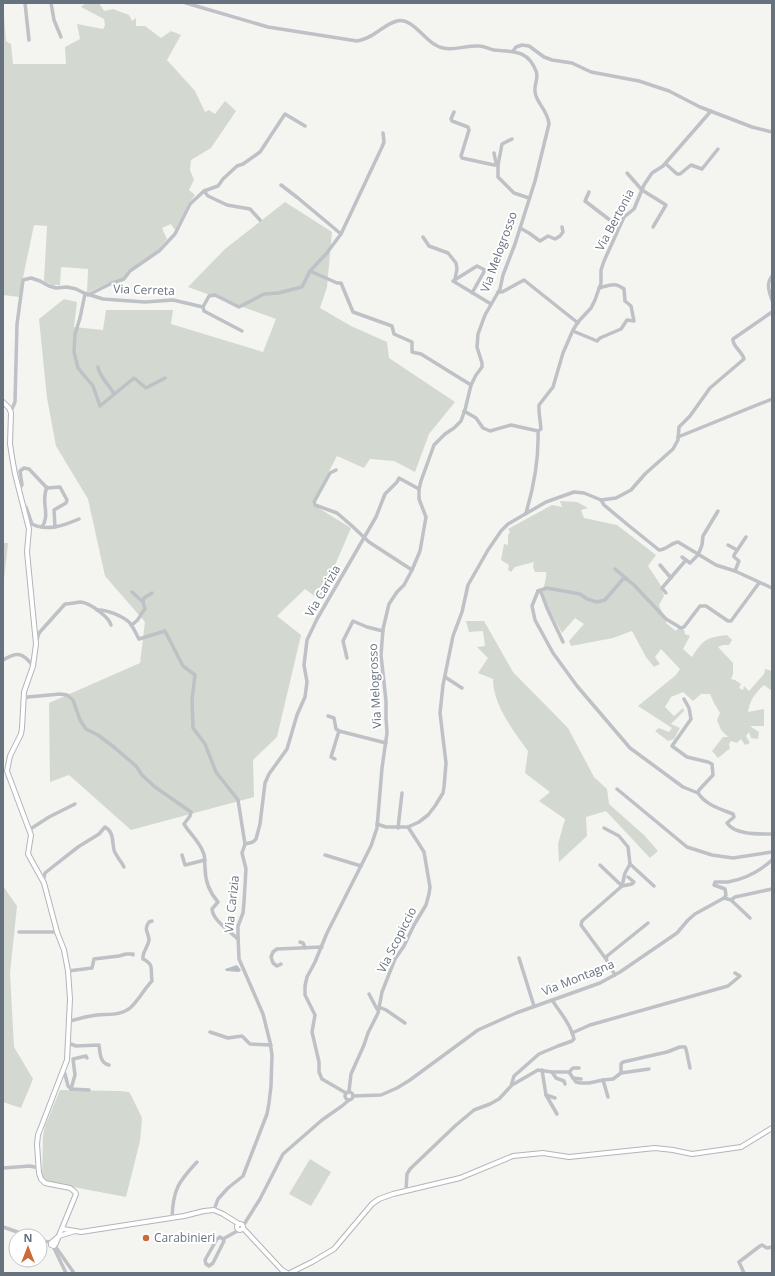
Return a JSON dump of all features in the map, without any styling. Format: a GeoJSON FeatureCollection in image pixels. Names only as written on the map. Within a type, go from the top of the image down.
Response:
{"type":"FeatureCollection","features":[{"type":"Feature","properties":{"kind":"main road"},"geometry":{"type":"LineString","coordinates":[[3,402],[10,411],[12,419],[10,447],[14,474],[29,529],[27,552],[36,644],[33,666],[24,692],[21,734],[10,756],[7,771],[29,830],[31,838],[28,854],[43,881],[57,932],[64,950],[68,971],[70,999],[70,1021],[66,1060],[39,1131],[37,1144],[40,1178],[43,1182],[68,1188],[75,1192],[76,1198],[63,1229],[53,1244]]}},
{"type":"Feature","properties":{"kind":"main road"},"geometry":{"type":"LineString","coordinates":[[292,1273],[334,1249],[372,1204],[378,1200],[406,1190],[460,1178],[513,1156],[543,1154],[569,1157],[655,1148],[692,1154],[741,1147],[772,1128]]}},
{"type":"Feature","properties":{"kind":"main road"},"geometry":{"type":"LineString","coordinates":[[63,1229],[82,1232],[214,1210],[223,1214],[240,1227],[285,1272]]}},
{"type":"Feature","properties":{"kind":"main road"},"geometry":{"type":"LineString","coordinates":[[65,1224],[69,1231]]}},
{"type":"Feature","properties":{"kind":"main road"},"geometry":{"type":"LineString","coordinates":[[59,1236],[69,1231]]}},
{"type":"Feature","properties":{"kind":"street"},"geometry":{"type":"LineString","coordinates":[[26,3],[29,40]]}},
{"type":"Feature","properties":{"kind":"street"},"geometry":{"type":"LineString","coordinates":[[51,3],[54,20],[61,37]]}},
{"type":"Feature","properties":{"kind":"street","name":"Via Melogrosso"},"geometry":{"type":"LineString","coordinates":[[186,3],[268,27],[357,41],[366,40],[397,21],[404,21],[409,23],[432,44],[443,48],[479,46],[492,50],[513,51],[524,54],[531,60],[537,72],[535,91],[537,99],[548,118],[549,124],[520,228],[498,292],[478,334],[477,346],[482,367],[471,385],[461,421],[434,445],[419,489],[419,499],[426,517],[420,551],[404,585],[396,592],[389,604],[383,631],[381,655],[386,701],[386,743],[382,768],[377,828],[373,842],[327,933],[322,947],[307,977],[305,986],[305,995],[315,1015],[312,1032],[320,1062],[319,1072],[322,1079],[347,1092]]}},
{"type":"Feature","properties":{"kind":"street"},"geometry":{"type":"LineString","coordinates":[[513,51],[516,47],[522,45],[528,46],[552,60],[572,63],[591,72],[639,81],[669,91],[711,111],[752,127],[772,132]]}},
{"type":"Feature","properties":{"kind":"street","name":"Via Bertonia"},"geometry":{"type":"LineString","coordinates":[[526,513],[532,496],[535,479],[538,452],[538,431],[541,429],[539,405],[553,387],[563,354],[573,331],[591,308],[599,288],[604,260],[624,217],[634,209],[642,190],[652,173],[666,164],[711,111]]}},
{"type":"Feature","properties":{"kind":"street"},"geometry":{"type":"LineString","coordinates":[[454,112],[451,119],[452,122],[468,127],[469,130],[461,156],[462,158],[498,165]]}},
{"type":"Feature","properties":{"kind":"street"},"geometry":{"type":"LineString","coordinates":[[165,378],[146,388],[134,378],[100,406],[93,386],[78,368],[74,352],[75,334],[86,294],[124,279],[130,271],[159,251],[175,234],[182,223],[190,204],[204,191],[218,186],[222,179],[237,166],[243,164],[260,152],[285,114],[305,126]]}},
{"type":"Feature","properties":{"kind":"street"},"geometry":{"type":"LineString","coordinates":[[242,330],[204,310],[203,307],[209,296],[215,295],[239,307],[264,294],[278,293],[302,287],[310,271],[326,254],[341,234],[382,147],[384,142],[383,133]]}},
{"type":"Feature","properties":{"kind":"street"},"geometry":{"type":"LineString","coordinates":[[512,139],[502,144],[498,165],[498,177],[514,193],[529,198]]}},
{"type":"Feature","properties":{"kind":"street"},"geometry":{"type":"LineString","coordinates":[[666,164],[677,174],[680,174],[691,165],[702,169],[718,149]]}},
{"type":"Feature","properties":{"kind":"street"},"geometry":{"type":"LineString","coordinates":[[494,153],[496,163],[498,165]]}},
{"type":"Feature","properties":{"kind":"street"},"geometry":{"type":"LineString","coordinates":[[627,172],[642,190],[666,205],[652,227]]}},
{"type":"Feature","properties":{"kind":"street"},"geometry":{"type":"LineString","coordinates":[[281,185],[341,234]]}},
{"type":"Feature","properties":{"kind":"street"},"geometry":{"type":"LineString","coordinates":[[204,191],[208,196],[226,205],[250,210],[260,220]]}},
{"type":"Feature","properties":{"kind":"street"},"geometry":{"type":"LineString","coordinates":[[589,192],[585,201],[619,228]]}},
{"type":"Feature","properties":{"kind":"street"},"geometry":{"type":"LineString","coordinates":[[520,228],[540,242],[548,236],[555,239],[560,236],[563,232],[562,227]]}},
{"type":"Feature","properties":{"kind":"street"},"geometry":{"type":"LineString","coordinates":[[423,237],[429,246],[448,254],[456,263],[457,269],[455,279],[453,281],[491,304]]}},
{"type":"Feature","properties":{"kind":"street"},"geometry":{"type":"LineString","coordinates":[[455,279],[477,266],[485,270],[472,293]]}},
{"type":"Feature","properties":{"kind":"street"},"geometry":{"type":"LineString","coordinates":[[310,271],[337,283],[341,283],[353,312],[392,326],[394,334],[412,342],[412,352],[421,354],[471,385]]}},
{"type":"Feature","properties":{"kind":"street"},"geometry":{"type":"LineString","coordinates":[[772,276],[768,287],[772,300]]}},
{"type":"Feature","properties":{"kind":"street","name":"Via Cerreta"},"geometry":{"type":"LineString","coordinates":[[10,411],[15,402],[17,324],[24,280],[31,278],[48,286],[76,289],[102,299],[144,302],[173,300],[203,307]]}},
{"type":"Feature","properties":{"kind":"street"},"geometry":{"type":"LineString","coordinates":[[498,292],[502,292],[524,280],[578,323]]}},
{"type":"Feature","properties":{"kind":"street"},"geometry":{"type":"LineString","coordinates":[[573,331],[597,341],[600,338],[621,329],[627,320],[634,320],[631,306],[625,301],[624,289],[618,284],[599,288]]}},
{"type":"Feature","properties":{"kind":"street"},"geometry":{"type":"LineString","coordinates":[[601,500],[616,498],[631,490],[673,449],[678,440],[679,427],[690,416],[710,388],[744,359],[742,353],[733,343],[732,339],[772,312]]}},
{"type":"Feature","properties":{"kind":"street"},"geometry":{"type":"LineString","coordinates":[[98,367],[114,394]]}},
{"type":"Feature","properties":{"kind":"street"},"geometry":{"type":"LineString","coordinates":[[678,437],[772,400]]}},
{"type":"Feature","properties":{"kind":"street"},"geometry":{"type":"LineString","coordinates":[[464,411],[476,418],[483,428],[490,431],[511,425],[538,431]]}},
{"type":"Feature","properties":{"kind":"street"},"geometry":{"type":"LineString","coordinates":[[19,489],[22,485],[20,471],[24,468],[29,469],[47,487],[60,487],[67,500],[54,510],[56,528]]}},
{"type":"Feature","properties":{"kind":"street"},"geometry":{"type":"LineString","coordinates":[[336,470],[330,472],[314,502],[315,505],[337,514],[364,538],[412,570]]}},
{"type":"Feature","properties":{"kind":"street","name":"Via Carizia"},"geometry":{"type":"LineString","coordinates":[[214,1210],[218,1199],[228,1187],[243,1176],[266,1114],[271,1086],[271,1045],[263,1014],[239,959],[238,926],[243,913],[246,869],[242,853],[245,844],[253,842],[256,839],[260,824],[265,783],[269,774],[287,749],[304,697],[307,682],[304,665],[307,640],[317,619],[376,517],[385,494],[399,478],[419,489]]}},
{"type":"Feature","properties":{"kind":"street"},"geometry":{"type":"LineString","coordinates":[[42,526],[47,514],[43,495],[47,487]]}},
{"type":"Feature","properties":{"kind":"street"},"geometry":{"type":"LineString","coordinates":[[377,824],[386,827],[408,827],[419,822],[428,815],[441,797],[444,787],[446,763],[440,713],[443,685],[453,636],[462,612],[468,585],[501,531],[508,524],[526,513],[558,497],[574,492],[584,493],[601,500],[610,510],[655,548],[663,550],[678,542],[716,565],[735,571],[772,588]]}},
{"type":"Feature","properties":{"kind":"street"},"geometry":{"type":"LineString","coordinates":[[24,507],[26,507],[32,524],[56,528],[64,526],[79,518]]}},
{"type":"Feature","properties":{"kind":"street"},"geometry":{"type":"LineString","coordinates":[[682,557],[690,563],[698,555],[702,545],[703,536],[718,511]]}},
{"type":"Feature","properties":{"kind":"street"},"geometry":{"type":"LineString","coordinates":[[735,571],[739,561],[734,557],[746,537]]}},
{"type":"Feature","properties":{"kind":"street"},"geometry":{"type":"LineString","coordinates":[[728,545],[737,550]]}},
{"type":"Feature","properties":{"kind":"street"},"geometry":{"type":"LineString","coordinates":[[666,593],[662,588],[686,560]]}},
{"type":"Feature","properties":{"kind":"street"},"geometry":{"type":"LineString","coordinates":[[660,565],[671,578]]}},
{"type":"Feature","properties":{"kind":"street"},"geometry":{"type":"LineString","coordinates":[[615,569],[650,601],[666,619],[681,628],[684,627],[700,606],[703,605],[731,622],[760,583]]}},
{"type":"Feature","properties":{"kind":"street"},"geometry":{"type":"LineString","coordinates":[[626,579],[623,579],[604,600],[597,602],[587,599],[580,594],[547,588],[538,591],[532,606],[534,620],[553,653],[577,686],[630,748],[683,787],[698,793],[702,800],[733,814],[734,817],[728,823],[730,827],[744,832],[772,834]]}},
{"type":"Feature","properties":{"kind":"street"},"geometry":{"type":"LineString","coordinates":[[538,591],[541,592],[563,642]]}},
{"type":"Feature","properties":{"kind":"street"},"geometry":{"type":"LineString","coordinates":[[131,625],[137,622],[145,608],[143,602],[132,592]]}},
{"type":"Feature","properties":{"kind":"street"},"geometry":{"type":"LineString","coordinates":[[143,602],[144,598],[152,593]]}},
{"type":"Feature","properties":{"kind":"street"},"geometry":{"type":"LineString","coordinates":[[36,644],[39,633],[65,604],[82,602],[87,604],[110,620],[111,625]]}},
{"type":"Feature","properties":{"kind":"street"},"geometry":{"type":"LineString","coordinates":[[97,610],[111,612],[120,617],[131,625],[139,639],[165,631],[183,666],[195,675],[192,700],[193,728],[205,744],[216,772],[238,800],[245,844]]}},
{"type":"Feature","properties":{"kind":"street"},"geometry":{"type":"LineString","coordinates":[[347,658],[343,641],[353,621],[367,627],[383,631]]}},
{"type":"Feature","properties":{"kind":"street"},"geometry":{"type":"LineString","coordinates":[[3,660],[12,655],[21,655],[25,656],[33,666]]}},
{"type":"Feature","properties":{"kind":"street"},"geometry":{"type":"LineString","coordinates":[[445,677],[462,688]]}},
{"type":"Feature","properties":{"kind":"street"},"geometry":{"type":"LineString","coordinates":[[23,701],[25,698],[60,694],[67,695],[72,700],[80,720],[86,729],[98,735],[115,748],[136,766],[142,775],[155,787],[191,812],[184,824],[197,840],[204,852],[204,868],[207,884],[210,892],[218,902],[212,909],[213,914],[238,939]]}},
{"type":"Feature","properties":{"kind":"street"},"geometry":{"type":"LineString","coordinates":[[684,699],[689,708],[690,719],[672,746],[687,757],[712,764],[712,775],[698,793]]}},
{"type":"Feature","properties":{"kind":"street"},"geometry":{"type":"LineString","coordinates":[[328,716],[334,718],[336,729],[339,731],[386,743]]}},
{"type":"Feature","properties":{"kind":"street"},"geometry":{"type":"LineString","coordinates":[[335,759],[331,757],[339,731]]}},
{"type":"Feature","properties":{"kind":"street"},"geometry":{"type":"LineString","coordinates":[[617,789],[687,847],[712,855],[733,858],[772,852]]}},
{"type":"Feature","properties":{"kind":"street"},"geometry":{"type":"LineString","coordinates":[[398,828],[402,793]]}},
{"type":"Feature","properties":{"kind":"street"},"geometry":{"type":"LineString","coordinates":[[29,830],[44,819],[75,804]]}},
{"type":"Feature","properties":{"kind":"street"},"geometry":{"type":"LineString","coordinates":[[43,881],[45,873],[78,847],[99,834],[105,827],[108,828],[112,835],[114,851],[124,866]]}},
{"type":"Feature","properties":{"kind":"street","name":"Via Scopiccio"},"geometry":{"type":"LineString","coordinates":[[347,1092],[351,1074],[379,1008],[382,992],[395,959],[404,946],[426,905],[429,894],[430,887],[424,852],[408,827]]}},
{"type":"Feature","properties":{"kind":"street"},"geometry":{"type":"LineString","coordinates":[[604,828],[620,836],[628,847],[630,864],[625,873],[622,886]]}},
{"type":"Feature","properties":{"kind":"street"},"geometry":{"type":"LineString","coordinates":[[325,854],[361,866]]}},
{"type":"Feature","properties":{"kind":"street"},"geometry":{"type":"LineString","coordinates":[[182,855],[187,870]]}},
{"type":"Feature","properties":{"kind":"street"},"geometry":{"type":"LineString","coordinates":[[185,865],[205,860]]}},
{"type":"Feature","properties":{"kind":"street"},"geometry":{"type":"LineString","coordinates":[[750,918],[731,900],[724,898],[726,895],[725,890],[712,885],[715,882],[726,882],[750,875],[772,860]]}},
{"type":"Feature","properties":{"kind":"street"},"geometry":{"type":"LineString","coordinates":[[630,864],[654,886]]}},
{"type":"Feature","properties":{"kind":"street"},"geometry":{"type":"LineString","coordinates":[[600,866],[622,886]]}},
{"type":"Feature","properties":{"kind":"street"},"geometry":{"type":"LineString","coordinates":[[615,975],[606,959],[582,925],[582,921],[622,886],[632,884],[634,882],[628,877]]}},
{"type":"Feature","properties":{"kind":"street"},"geometry":{"type":"LineString","coordinates":[[731,900],[735,897],[772,889]]}},
{"type":"Feature","properties":{"kind":"street","name":"Via Montagna"},"geometry":{"type":"LineString","coordinates":[[353,1096],[380,1094],[397,1088],[478,1030],[495,1021],[600,983],[615,975],[677,933],[695,914],[724,898]]}},
{"type":"Feature","properties":{"kind":"street"},"geometry":{"type":"LineString","coordinates":[[70,1021],[92,1016],[123,1012],[131,1007],[142,994],[152,981],[151,966],[149,962],[143,959],[142,954],[148,940],[146,932],[147,925],[148,922],[152,921]]}},
{"type":"Feature","properties":{"kind":"street"},"geometry":{"type":"LineString","coordinates":[[606,959],[607,956],[648,923]]}},
{"type":"Feature","properties":{"kind":"street"},"geometry":{"type":"LineString","coordinates":[[587,932],[592,930]]}},
{"type":"Feature","properties":{"kind":"street"},"geometry":{"type":"LineString","coordinates":[[19,932],[57,932]]}},
{"type":"Feature","properties":{"kind":"street"},"geometry":{"type":"LineString","coordinates":[[300,942],[303,943],[305,948]]}},
{"type":"Feature","properties":{"kind":"street"},"geometry":{"type":"LineString","coordinates":[[281,964],[277,966],[273,963],[271,958],[273,952],[277,950],[285,951],[322,947]]}},
{"type":"Feature","properties":{"kind":"street"},"geometry":{"type":"LineString","coordinates":[[68,971],[92,968],[94,960],[126,954],[133,955]]}},
{"type":"Feature","properties":{"kind":"street"},"geometry":{"type":"LineString","coordinates":[[519,958],[534,1006]]}},
{"type":"Feature","properties":{"kind":"street"},"geometry":{"type":"LineString","coordinates":[[572,1033],[590,1025],[728,986],[740,976],[735,973]]}},
{"type":"Feature","properties":{"kind":"street"},"geometry":{"type":"LineString","coordinates":[[369,994],[377,1009],[379,1008],[386,1010],[405,1023]]}},
{"type":"Feature","properties":{"kind":"street"},"geometry":{"type":"LineString","coordinates":[[512,1085],[514,1076],[539,1054],[574,1039],[572,1033],[552,1000]]}},
{"type":"Feature","properties":{"kind":"street"},"geometry":{"type":"LineString","coordinates":[[210,1032],[228,1038],[242,1036],[250,1044],[271,1045]]}},
{"type":"Feature","properties":{"kind":"street"},"geometry":{"type":"LineString","coordinates":[[68,1043],[76,1046],[99,1045],[102,1060],[105,1064],[109,1065]]}},
{"type":"Feature","properties":{"kind":"street"},"geometry":{"type":"LineString","coordinates":[[621,1073],[622,1064],[626,1061],[667,1052],[680,1046],[685,1047],[686,1049],[690,1068]]}},
{"type":"Feature","properties":{"kind":"street"},"geometry":{"type":"LineString","coordinates":[[71,1089],[75,1075],[73,1058],[86,1056],[87,1058]]}},
{"type":"Feature","properties":{"kind":"street"},"geometry":{"type":"LineString","coordinates":[[406,1190],[407,1174],[410,1169],[474,1110],[500,1099],[512,1085],[538,1070],[569,1072],[573,1068],[579,1068]]}},
{"type":"Feature","properties":{"kind":"street"},"geometry":{"type":"LineString","coordinates":[[569,1072],[576,1082],[580,1083],[613,1079],[621,1073],[649,1069]]}},
{"type":"Feature","properties":{"kind":"street"},"geometry":{"type":"LineString","coordinates":[[542,1070],[546,1094],[557,1114]]}},
{"type":"Feature","properties":{"kind":"street"},"geometry":{"type":"LineString","coordinates":[[63,1071],[68,1086],[71,1089]]}},
{"type":"Feature","properties":{"kind":"street"},"geometry":{"type":"LineString","coordinates":[[552,1072],[556,1078],[564,1081],[565,1084]]}},
{"type":"Feature","properties":{"kind":"street"},"geometry":{"type":"LineString","coordinates":[[573,1078],[581,1079]]}},
{"type":"Feature","properties":{"kind":"street"},"geometry":{"type":"LineString","coordinates":[[603,1080],[608,1097]]}},
{"type":"Feature","properties":{"kind":"street"},"geometry":{"type":"LineString","coordinates":[[71,1089],[89,1090]]}},
{"type":"Feature","properties":{"kind":"street"},"geometry":{"type":"LineString","coordinates":[[223,1239],[224,1242],[213,1263],[209,1266],[206,1264],[205,1260],[217,1239],[220,1237],[223,1239],[240,1227],[260,1199],[283,1154],[322,1120],[351,1099],[353,1096],[351,1092],[347,1092],[345,1097],[349,1100]]}},
{"type":"Feature","properties":{"kind":"street"},"geometry":{"type":"LineString","coordinates":[[546,1094],[555,1098]]}},
{"type":"Feature","properties":{"kind":"street"},"geometry":{"type":"LineString","coordinates":[[172,1218],[176,1188],[180,1180],[197,1162]]}},
{"type":"Feature","properties":{"kind":"street"},"geometry":{"type":"LineString","coordinates":[[3,1168],[30,1166],[39,1168]]}},
{"type":"Feature","properties":{"kind":"street"},"geometry":{"type":"LineString","coordinates":[[48,1243],[53,1244],[74,1273]]}},
{"type":"Feature","properties":{"kind":"street"},"geometry":{"type":"LineString","coordinates":[[53,1244],[66,1273]]}},
{"type":"Feature","properties":{"kind":"street"},"geometry":{"type":"LineString","coordinates":[[744,1273],[739,1262],[762,1245],[767,1248],[772,1247]]}},
{"type":"Feature","properties":{"kind":"shaded area"},"geometry":{"type":"Polygon","coordinates":[[[3,3],[6,41],[11,44],[13,64],[66,64],[65,47],[80,39],[77,24],[103,29],[105,25],[104,19],[81,7],[86,3],[99,3],[104,11],[113,9],[129,15],[132,21],[136,18],[136,26],[145,26],[161,38],[171,31],[181,35],[167,60],[195,91],[205,112],[209,110],[215,114],[225,101],[236,111],[211,148],[191,160],[190,170],[194,180],[189,190],[195,195],[188,204],[175,230],[171,224],[162,228],[167,239],[155,253],[122,279],[108,283],[87,293],[88,269],[61,267],[60,285],[52,285],[44,281],[47,226],[34,225],[19,297],[3,295],[3,3]]]}},
{"type":"Feature","properties":{"kind":"shaded area"},"geometry":{"type":"Polygon","coordinates":[[[285,202],[332,232],[327,287],[320,308],[351,326],[387,342],[389,358],[455,402],[429,434],[415,472],[394,461],[370,459],[364,468],[337,456],[312,504],[351,528],[320,600],[305,589],[277,616],[301,635],[277,737],[253,760],[254,797],[131,830],[69,775],[50,782],[49,703],[140,663],[145,622],[105,576],[88,499],[56,446],[47,398],[39,319],[64,299],[77,302],[74,327],[103,330],[106,310],[173,310],[171,324],[263,352],[276,319],[188,287],[225,249],[285,202]]]}},
{"type":"Feature","properties":{"kind":"shaded area"},"geometry":{"type":"Polygon","coordinates":[[[560,501],[577,502],[588,508],[581,510],[584,518],[617,525],[656,555],[648,566],[660,584],[664,596],[659,605],[667,624],[676,631],[678,628],[684,630],[685,634],[690,636],[683,649],[692,657],[699,646],[706,640],[727,635],[732,640],[729,645],[718,647],[733,663],[733,674],[731,679],[741,684],[739,688],[743,690],[744,686],[749,691],[764,674],[765,669],[772,671],[772,691],[764,685],[753,697],[748,712],[764,709],[764,726],[750,726],[759,732],[758,739],[751,738],[749,732],[746,736],[750,743],[745,745],[741,739],[737,743],[731,741],[729,744],[730,749],[718,758],[712,751],[723,737],[728,737],[721,730],[717,720],[720,713],[710,694],[701,694],[693,701],[683,692],[671,697],[665,707],[674,716],[683,708],[684,711],[671,724],[680,728],[674,739],[668,741],[655,731],[659,728],[669,732],[672,728],[638,706],[676,675],[680,669],[661,649],[655,657],[660,664],[654,667],[646,657],[632,631],[613,638],[571,646],[569,641],[584,624],[575,618],[562,633],[544,595],[543,591],[546,572],[535,572],[533,567],[534,562],[515,567],[511,572],[508,570],[509,565],[501,560],[504,544],[508,545],[508,535],[510,532],[508,529],[552,505],[562,507],[560,501]]]}},
{"type":"Feature","properties":{"kind":"shaded area"},"geometry":{"type":"Polygon","coordinates":[[[3,543],[8,543],[3,588],[3,543]]]}},
{"type":"Feature","properties":{"kind":"shaded area"},"geometry":{"type":"Polygon","coordinates":[[[466,621],[484,621],[513,672],[568,728],[594,777],[607,789],[609,804],[644,835],[658,851],[650,858],[606,811],[586,817],[587,836],[559,862],[558,844],[565,819],[539,801],[550,792],[525,773],[528,751],[510,726],[500,708],[496,698],[493,679],[478,673],[488,658],[477,647],[485,646],[483,631],[469,632],[466,621]]]}},
{"type":"Feature","properties":{"kind":"shaded area"},"geometry":{"type":"Polygon","coordinates":[[[3,886],[17,906],[10,973],[14,1047],[33,1079],[21,1108],[3,1102],[3,886]]]}},
{"type":"Feature","properties":{"kind":"shaded area"},"geometry":{"type":"Polygon","coordinates":[[[237,965],[241,970],[239,972],[226,971],[225,969],[237,965]]]}},
{"type":"Feature","properties":{"kind":"shaded area"},"geometry":{"type":"Polygon","coordinates":[[[60,1090],[120,1091],[129,1092],[131,1095],[142,1118],[140,1141],[126,1197],[47,1182],[42,1178],[43,1136],[45,1126],[60,1090]]]}},
{"type":"Feature","properties":{"kind":"shaded area"},"geometry":{"type":"Polygon","coordinates":[[[310,1159],[331,1172],[311,1206],[289,1194],[310,1159]]]}},
{"type":"Feature","properties":{"kind":"place","name":"Carabinieri"},"geometry":{"type":"Point","coordinates":[146,1238]}}]}
